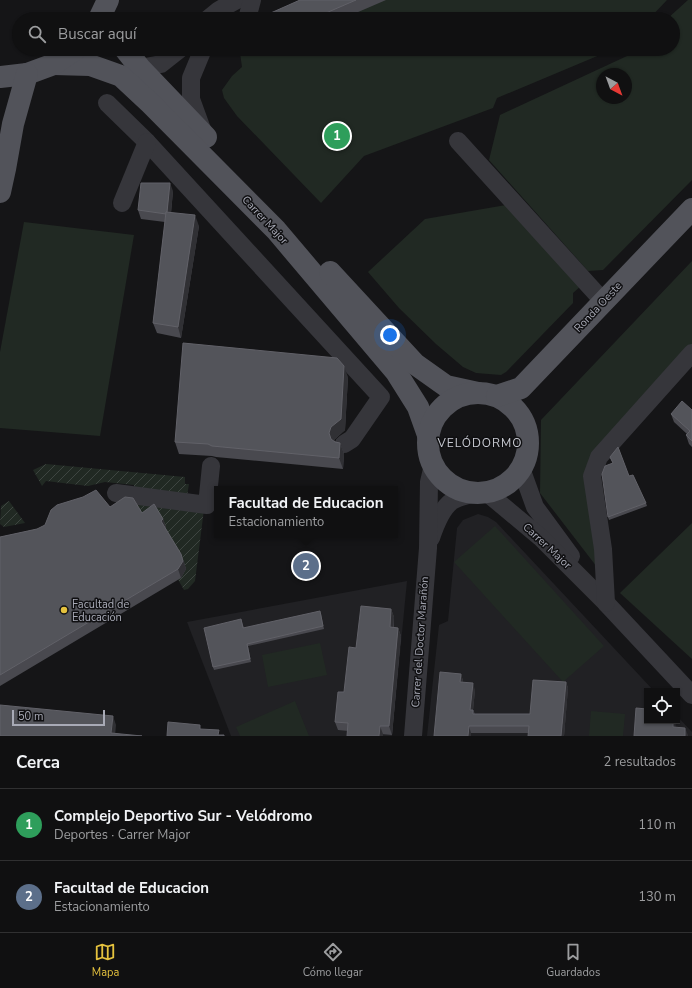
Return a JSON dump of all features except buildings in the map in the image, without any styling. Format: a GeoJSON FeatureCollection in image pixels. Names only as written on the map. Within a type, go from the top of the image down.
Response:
{"type":"FeatureCollection","features":[{"type":"Feature","properties":{"kind":"main road"},"geometry":{"type":"LineString","coordinates":[[0,77],[27,74],[54,64],[66,56]]}},
{"type":"Feature","properties":{"kind":"main road","name":"Carrer Major"},"geometry":{"type":"LineString","coordinates":[[131,56],[415,364],[446,386],[488,394]]}},
{"type":"Feature","properties":{"kind":"main road","name":"Carrer Major"},"geometry":{"type":"LineString","coordinates":[[54,64],[90,65],[121,76],[151,104],[276,230],[396,372],[418,407],[428,435]]}},
{"type":"Feature","properties":{"kind":"main road"},"geometry":{"type":"LineString","coordinates":[[0,192],[13,124],[27,74]]}},
{"type":"Feature","properties":{"kind":"main road","name":"Ronda Oeste"},"geometry":{"type":"LineString","coordinates":[[488,394],[521,388],[692,208]]}},
{"type":"Feature","properties":{"kind":"main road","name":"Ronda Oeste"},"geometry":{"type":"LineString","coordinates":[[517,411],[692,228]]}},
{"type":"Feature","properties":{"kind":"main road"},"geometry":{"type":"LineString","coordinates":[[488,394],[510,404],[517,411],[521,416],[527,432],[528,448],[521,468],[512,480],[498,489],[480,493],[456,488],[441,477],[433,465],[430,457],[428,435],[435,418],[444,406],[460,396],[488,394]]}},
{"type":"Feature","properties":{"kind":"street"},"geometry":{"type":"LineString","coordinates":[[217,12],[237,0]]}},
{"type":"Feature","properties":{"kind":"street"},"geometry":{"type":"LineString","coordinates":[[236,12],[252,0]]}},
{"type":"Feature","properties":{"kind":"street"},"geometry":{"type":"LineString","coordinates":[[249,12],[252,0]]}},
{"type":"Feature","properties":{"kind":"street"},"geometry":{"type":"LineString","coordinates":[[140,68],[161,64],[171,56]]}},
{"type":"Feature","properties":{"kind":"street"},"geometry":{"type":"LineString","coordinates":[[200,56],[191,78],[191,99],[205,136]]}},
{"type":"Feature","properties":{"kind":"street"},"geometry":{"type":"LineString","coordinates":[[107,103],[147,142],[381,397]]}},
{"type":"Feature","properties":{"kind":"street"},"geometry":{"type":"LineString","coordinates":[[458,141],[603,301]]}},
{"type":"Feature","properties":{"kind":"street"},"geometry":{"type":"LineString","coordinates":[[122,203],[147,142]]}},
{"type":"Feature","properties":{"kind":"street"},"geometry":{"type":"LineString","coordinates":[[606,603],[603,549],[592,476],[599,457],[692,353]]}},
{"type":"Feature","properties":{"kind":"street"},"geometry":{"type":"LineString","coordinates":[[344,444],[352,439],[386,391],[396,372]]}},
{"type":"Feature","properties":{"kind":"street"},"geometry":{"type":"LineString","coordinates":[[381,397],[389,395],[411,395]]}},
{"type":"Feature","properties":{"kind":"street"},"geometry":{"type":"LineString","coordinates":[[428,548],[429,482],[433,465]]}},
{"type":"Feature","properties":{"kind":"street"},"geometry":{"type":"LineString","coordinates":[[116,493],[207,505],[212,466]]}},
{"type":"Feature","properties":{"kind":"street","name":"Carrer Major"},"geometry":{"type":"LineString","coordinates":[[521,468],[535,507],[606,603]]}},
{"type":"Feature","properties":{"kind":"street"},"geometry":{"type":"LineString","coordinates":[[428,548],[436,524],[446,506],[452,501],[480,493]]}},
{"type":"Feature","properties":{"kind":"street","name":"Carrer Major"},"geometry":{"type":"LineString","coordinates":[[480,493],[540,537],[606,603],[692,695]]}},
{"type":"Feature","properties":{"kind":"street","name":"Carrer del Doctor Marañón"},"geometry":{"type":"LineString","coordinates":[[413,736],[428,548]]}},
{"type":"Feature","properties":{"kind":"shaded area"},"geometry":{"type":"Polygon","coordinates":[[[329,0],[667,0],[656,12],[302,12],[329,0]]]}},
{"type":"Feature","properties":{"kind":"shaded area"},"geometry":{"type":"Polygon","coordinates":[[[688,0],[692,0],[692,180],[603,270],[588,271],[489,160],[500,115],[596,70],[596,104],[632,104],[632,68],[601,68],[627,56],[680,56],[680,12],[675,12],[688,0]]]}},
{"type":"Feature","properties":{"kind":"shaded area"},"geometry":{"type":"Polygon","coordinates":[[[240,56],[597,56],[497,98],[493,108],[364,156],[321,203],[237,116],[224,98],[222,90],[232,76],[242,67],[240,56]]]}},
{"type":"Feature","properties":{"kind":"shaded area"},"geometry":{"type":"Polygon","coordinates":[[[506,205],[581,286],[573,293],[573,303],[506,372],[501,375],[476,373],[463,367],[436,344],[399,308],[368,272],[425,219],[506,205]]]}},
{"type":"Feature","properties":{"kind":"shaded area"},"geometry":{"type":"Polygon","coordinates":[[[24,222],[134,235],[100,436],[0,428],[0,352],[24,222]]]}},
{"type":"Feature","properties":{"kind":"shaded area"},"geometry":{"type":"Polygon","coordinates":[[[692,261],[692,346],[588,468],[597,567],[540,493],[541,420],[692,261]]]}},
{"type":"Feature","properties":{"kind":"shaded area"},"geometry":{"type":"Polygon","coordinates":[[[46,464],[185,477],[185,484],[189,484],[187,496],[134,491],[134,485],[105,482],[88,486],[46,481],[42,486],[33,470],[46,464]]]}},
{"type":"Feature","properties":{"kind":"shaded area"},"geometry":{"type":"Polygon","coordinates":[[[9,501],[25,523],[4,527],[0,524],[1,506],[9,501]]]}},
{"type":"Feature","properties":{"kind":"shaded area"},"geometry":{"type":"Polygon","coordinates":[[[134,502],[204,509],[195,581],[188,589],[184,590],[134,502]]]}},
{"type":"Feature","properties":{"kind":"shaded area"},"geometry":{"type":"Polygon","coordinates":[[[478,514],[488,517],[496,522],[651,688],[644,688],[644,724],[680,724],[680,719],[692,732],[692,736],[427,736],[439,625],[448,621],[457,528],[463,520],[478,514]]]}},
{"type":"Feature","properties":{"kind":"shaded area"},"geometry":{"type":"Polygon","coordinates":[[[692,523],[692,659],[620,593],[692,523]]]}},
{"type":"Feature","properties":{"kind":"shaded area"},"geometry":{"type":"Polygon","coordinates":[[[495,526],[604,646],[563,682],[454,562],[495,526]]]}},
{"type":"Feature","properties":{"kind":"shaded area"},"geometry":{"type":"Polygon","coordinates":[[[407,581],[392,736],[231,736],[187,622],[407,581]]]}},
{"type":"Feature","properties":{"kind":"shaded area"},"geometry":{"type":"Polygon","coordinates":[[[320,643],[327,675],[268,687],[262,655],[320,643]]]}},
{"type":"Feature","properties":{"kind":"shaded area"},"geometry":{"type":"Polygon","coordinates":[[[295,701],[309,736],[240,736],[236,727],[295,701]]]}},
{"type":"Feature","properties":{"kind":"shaded area"},"geometry":{"type":"Polygon","coordinates":[[[591,711],[625,714],[623,736],[589,736],[591,711]]]}},
{"type":"Feature","properties":{"kind":"place","name":"Complejo Deportivo Sur - Velódromo"},"geometry":{"type":"Point","coordinates":[337,136]}},
{"type":"Feature","properties":{"kind":"place","name":"Facultad de Educacion"},"geometry":{"type":"Point","coordinates":[306,566]}},
{"type":"Feature","properties":{"kind":"place","name":"Facultad de Educación"},"geometry":{"type":"Point","coordinates":[64,610]}},
{"type":"Feature","properties":{"kind":"district","name":"VELÓDORMO"},"geometry":{"type":"Point","coordinates":[480,443]}}]}
